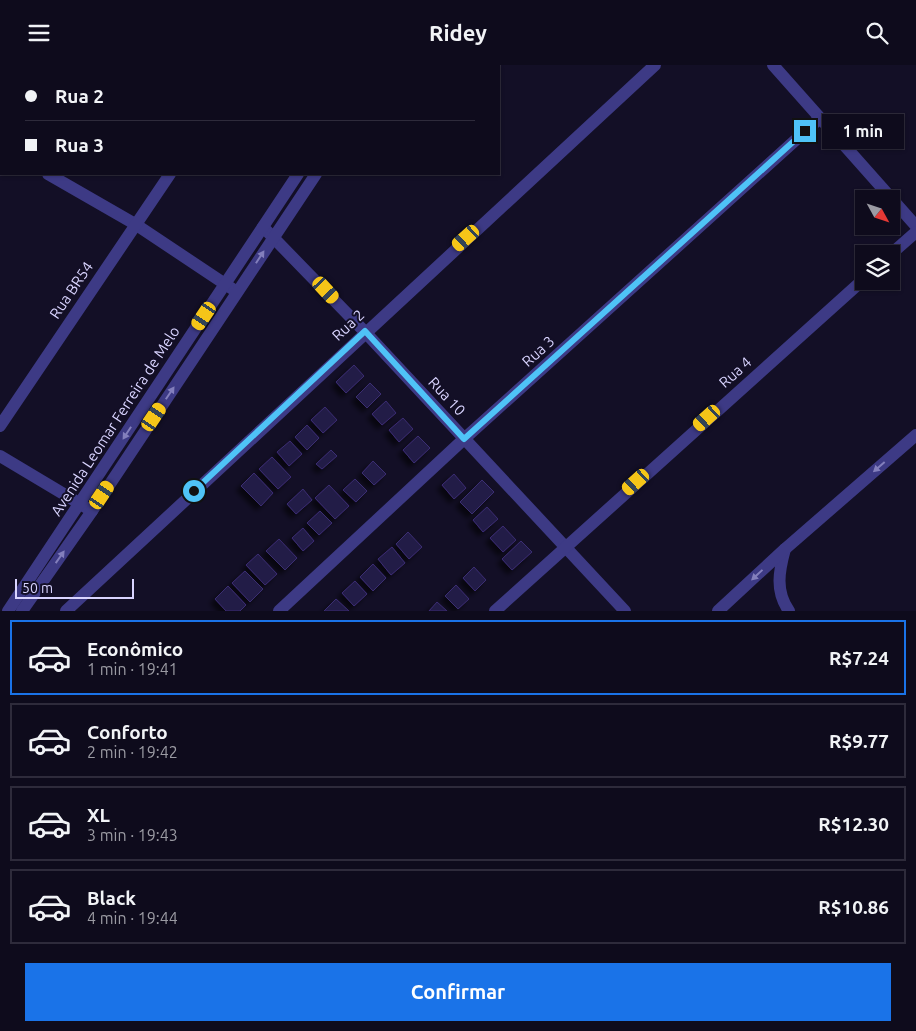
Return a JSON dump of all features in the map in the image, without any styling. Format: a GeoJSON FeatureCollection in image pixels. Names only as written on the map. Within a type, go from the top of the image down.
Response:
{"type":"FeatureCollection","features":[{"type":"Feature","properties":{"kind":"street","name":"Rua 2"},"geometry":{"type":"LineString","coordinates":[[66,611],[365,331],[654,65]]}},
{"type":"Feature","properties":{"kind":"street"},"geometry":{"type":"LineString","coordinates":[[773,65],[916,226]]}},
{"type":"Feature","properties":{"kind":"street","name":"Rua 3"},"geometry":{"type":"LineString","coordinates":[[279,611],[464,439],[820,118]]}},
{"type":"Feature","properties":{"kind":"street"},"geometry":{"type":"LineString","coordinates":[[50,175],[135,224],[237,292]]}},
{"type":"Feature","properties":{"kind":"street","name":"Rua BR54"},"geometry":{"type":"LineString","coordinates":[[0,426],[169,175]]}},
{"type":"Feature","properties":{"kind":"street","name":"Avenida Leomar Ferreira de Melo"},"geometry":{"type":"LineString","coordinates":[[8,611],[297,175]]}},
{"type":"Feature","properties":{"kind":"street","name":"Avenida Leomar Ferreira de Melo"},"geometry":{"type":"LineString","coordinates":[[22,611],[92,511],[315,175]]}},
{"type":"Feature","properties":{"kind":"street","name":"Rua 10"},"geometry":{"type":"LineString","coordinates":[[263,227],[274,235],[365,331],[625,611]]}},
{"type":"Feature","properties":{"kind":"street"},"geometry":{"type":"LineString","coordinates":[[900,246],[916,232]]}},
{"type":"Feature","properties":{"kind":"street","name":"Rua 4"},"geometry":{"type":"LineString","coordinates":[[494,611],[565,545],[855,287]]}},
{"type":"Feature","properties":{"kind":"street"},"geometry":{"type":"LineString","coordinates":[[718,611],[785,549],[916,435]]}},
{"type":"Feature","properties":{"kind":"street"},"geometry":{"type":"LineString","coordinates":[[0,456],[92,511]]}},
{"type":"Feature","properties":{"kind":"street"},"geometry":{"type":"LineString","coordinates":[[785,549],[779,572],[779,590],[789,611]]}},
{"type":"Feature","properties":{"kind":"building"},"geometry":{"type":"Polygon","coordinates":[[[354,365],[364,376],[346,393],[336,382],[354,365]]]}},
{"type":"Feature","properties":{"kind":"building"},"geometry":{"type":"Polygon","coordinates":[[[370,383],[381,394],[367,408],[356,397],[370,383]]]}},
{"type":"Feature","properties":{"kind":"building"},"geometry":{"type":"Polygon","coordinates":[[[386,401],[396,413],[382,425],[372,414],[386,401]]]}},
{"type":"Feature","properties":{"kind":"building"},"geometry":{"type":"Polygon","coordinates":[[[325,407],[337,420],[323,433],[311,420],[325,407]]]}},
{"type":"Feature","properties":{"kind":"building"},"geometry":{"type":"Polygon","coordinates":[[[403,418],[413,429],[399,442],[389,430],[403,418]]]}},
{"type":"Feature","properties":{"kind":"building"},"geometry":{"type":"Polygon","coordinates":[[[307,425],[319,438],[307,450],[295,437],[307,425]]]}},
{"type":"Feature","properties":{"kind":"building"},"geometry":{"type":"Polygon","coordinates":[[[418,436],[430,448],[414,463],[403,450],[418,436]]]}},
{"type":"Feature","properties":{"kind":"building"},"geometry":{"type":"Polygon","coordinates":[[[290,441],[302,454],[289,466],[277,452],[290,441]]]}},
{"type":"Feature","properties":{"kind":"building"},"geometry":{"type":"Polygon","coordinates":[[[331,450],[337,456],[322,469],[316,464],[331,450]]]}},
{"type":"Feature","properties":{"kind":"building"},"geometry":{"type":"Polygon","coordinates":[[[272,457],[291,477],[278,489],[259,469],[272,457]]]}},
{"type":"Feature","properties":{"kind":"building"},"geometry":{"type":"Polygon","coordinates":[[[373,461],[386,474],[374,485],[362,473],[373,461]]]}},
{"type":"Feature","properties":{"kind":"building"},"geometry":{"type":"Polygon","coordinates":[[[254,473],[273,493],[261,506],[241,486],[254,473]]]}},
{"type":"Feature","properties":{"kind":"building"},"geometry":{"type":"Polygon","coordinates":[[[454,474],[466,488],[454,499],[442,485],[454,474]]]}},
{"type":"Feature","properties":{"kind":"building"},"geometry":{"type":"Polygon","coordinates":[[[355,479],[367,491],[356,502],[343,490],[355,479]]]}},
{"type":"Feature","properties":{"kind":"building"},"geometry":{"type":"Polygon","coordinates":[[[482,480],[494,492],[472,514],[460,502],[482,480]]]}},
{"type":"Feature","properties":{"kind":"building"},"geometry":{"type":"Polygon","coordinates":[[[329,485],[349,506],[335,519],[315,498],[329,485]]]}},
{"type":"Feature","properties":{"kind":"building"},"geometry":{"type":"Polygon","coordinates":[[[303,489],[312,500],[296,514],[287,504],[303,489]]]}},
{"type":"Feature","properties":{"kind":"building"},"geometry":{"type":"Polygon","coordinates":[[[487,507],[498,519],[483,532],[473,520],[487,507]]]}},
{"type":"Feature","properties":{"kind":"building"},"geometry":{"type":"Polygon","coordinates":[[[320,511],[332,523],[319,535],[307,523],[320,511]]]}},
{"type":"Feature","properties":{"kind":"building"},"geometry":{"type":"Polygon","coordinates":[[[503,526],[516,540],[503,552],[490,538],[503,526]]]}},
{"type":"Feature","properties":{"kind":"building"},"geometry":{"type":"Polygon","coordinates":[[[303,528],[314,541],[303,551],[292,538],[303,528]]]}},
{"type":"Feature","properties":{"kind":"building"},"geometry":{"type":"Polygon","coordinates":[[[408,532],[422,547],[409,559],[396,544],[408,532]]]}},
{"type":"Feature","properties":{"kind":"building"},"geometry":{"type":"Polygon","coordinates":[[[279,539],[297,558],[285,570],[266,551],[279,539]]]}},
{"type":"Feature","properties":{"kind":"building"},"geometry":{"type":"Polygon","coordinates":[[[521,541],[532,552],[512,570],[502,559],[521,541]]]}},
{"type":"Feature","properties":{"kind":"building"},"geometry":{"type":"Polygon","coordinates":[[[392,547],[405,563],[391,575],[378,559],[392,547]]]}},
{"type":"Feature","properties":{"kind":"building"},"geometry":{"type":"Polygon","coordinates":[[[258,554],[277,574],[265,585],[246,565],[258,554]]]}},
{"type":"Feature","properties":{"kind":"building"},"geometry":{"type":"Polygon","coordinates":[[[373,564],[386,578],[373,591],[360,577],[373,564]]]}},
{"type":"Feature","properties":{"kind":"building"},"geometry":{"type":"Polygon","coordinates":[[[474,567],[486,580],[475,591],[463,578],[474,567]]]}},
{"type":"Feature","properties":{"kind":"building"},"geometry":{"type":"Polygon","coordinates":[[[245,571],[263,589],[250,602],[232,583],[245,571]]]}},
{"type":"Feature","properties":{"kind":"building"},"geometry":{"type":"Polygon","coordinates":[[[355,581],[367,594],[354,606],[342,593],[355,581]]]}},
{"type":"Feature","properties":{"kind":"building"},"geometry":{"type":"Polygon","coordinates":[[[456,585],[469,599],[458,609],[445,596],[456,585]]]}},
{"type":"Feature","properties":{"kind":"building"},"geometry":{"type":"Polygon","coordinates":[[[228,586],[246,605],[240,611],[226,611],[215,599],[228,586]]]}},
{"type":"Feature","properties":{"kind":"building"},"geometry":{"type":"Polygon","coordinates":[[[336,599],[349,611],[324,611],[336,599]]]}},
{"type":"Feature","properties":{"kind":"building"},"geometry":{"type":"Polygon","coordinates":[[[437,602],[447,611],[429,611],[437,602]]]}},
{"type":"Feature","properties":{"kind":"route"},"geometry":{"type":"LineString","coordinates":[[194,491],[365,331],[464,439],[805,131]]}}]}
